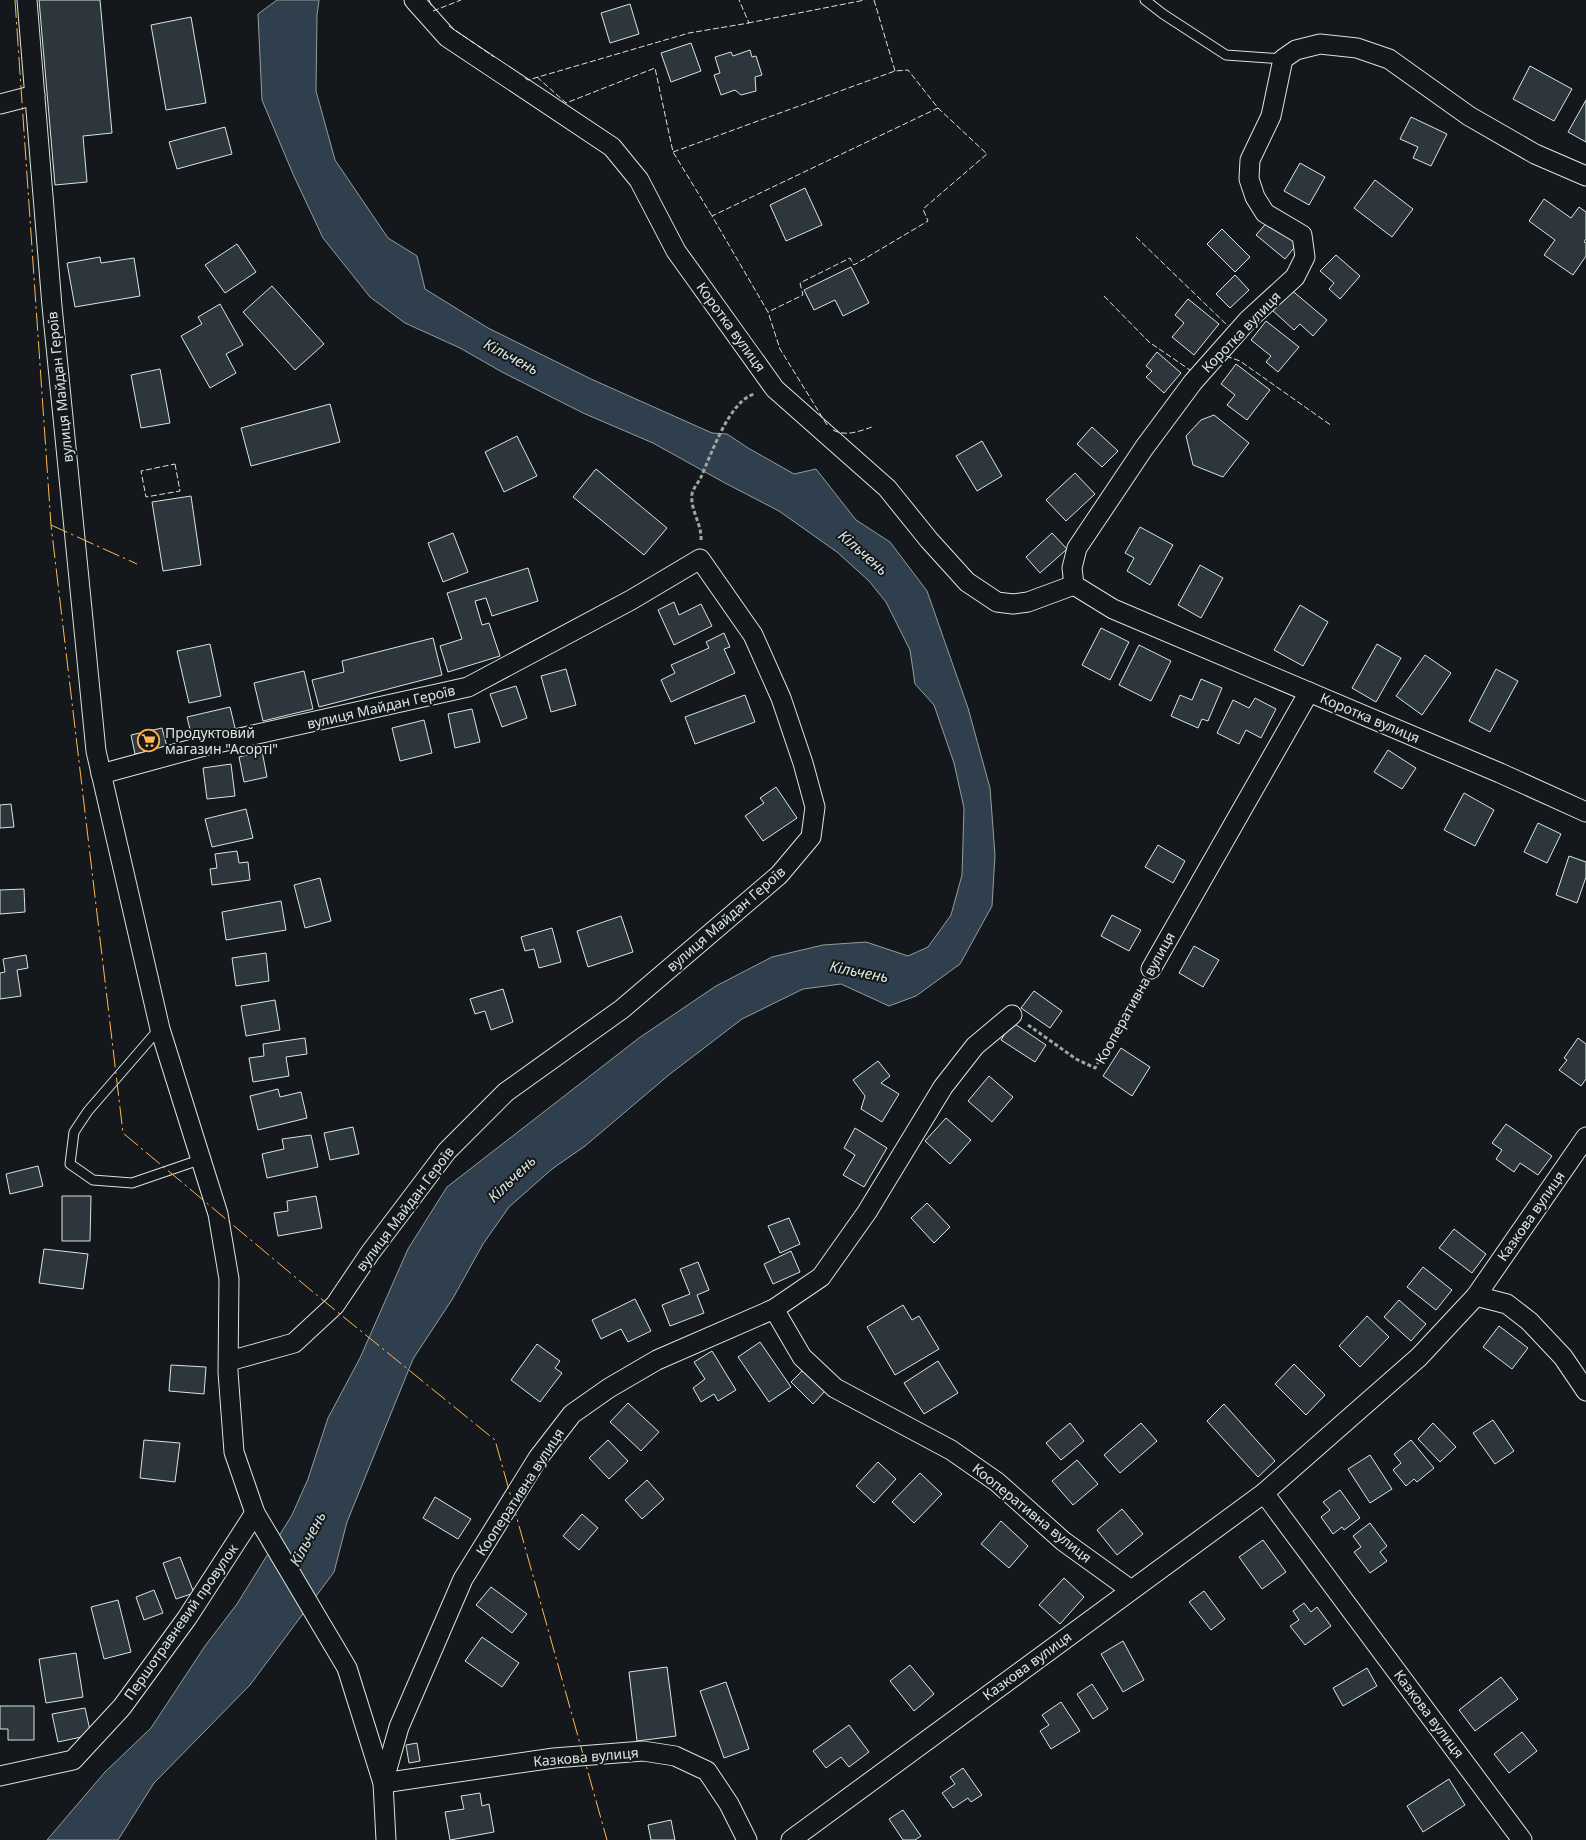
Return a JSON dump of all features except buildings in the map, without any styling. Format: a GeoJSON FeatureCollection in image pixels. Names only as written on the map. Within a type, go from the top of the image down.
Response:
{"type":"FeatureCollection","features":[{"type":"Feature","properties":{"kind":"street","name":"вулиця Майдан Героїв"},"geometry":{"type":"LineString","coordinates":[[27,0],[52,306],[96,750],[160,1029],[218,1214],[229,1279],[229,1361],[234,1452],[254,1513],[347,1668],[383,1783]]}},
{"type":"Feature","properties":{"kind":"street","name":"Коротка вулиця"},"geometry":{"type":"LineString","coordinates":[[414,0],[448,37],[612,147],[638,180],[676,251],[775,389],[888,488],[929,540],[967,582],[997,602],[1013,604],[1028,602],[1074,585]]}},
{"type":"Feature","properties":{"kind":"street"},"geometry":{"type":"LineString","coordinates":[[1283,59],[1296,50],[1320,44],[1357,48],[1389,59],[1469,116],[1535,154],[1586,176]]}},
{"type":"Feature","properties":{"kind":"street","name":"Коротка вулиця"},"geometry":{"type":"LineString","coordinates":[[1074,585],[1072,568],[1077,548],[1144,448],[1193,382],[1248,320],[1295,277],[1305,257],[1302,236],[1265,213],[1255,197],[1249,179],[1250,160],[1271,116],[1283,59]]}},
{"type":"Feature","properties":{"kind":"street"},"geometry":{"type":"LineString","coordinates":[[0,104],[35,95]]}},
{"type":"Feature","properties":{"kind":"street","name":"вулиця Майдан Героїв"},"geometry":{"type":"LineString","coordinates":[[101,774],[204,746],[468,687],[631,600],[700,559],[753,635],[781,698],[803,763],[815,807],[811,837],[779,875],[622,1009],[506,1092],[447,1151],[370,1253],[335,1305],[294,1343],[229,1361]]}},
{"type":"Feature","properties":{"kind":"street","name":"Коротка вулиця"},"geometry":{"type":"LineString","coordinates":[[1074,585],[1113,609],[1500,773],[1586,812]]}},
{"type":"Feature","properties":{"kind":"street","name":"Кооперативна вулиця"},"geometry":{"type":"LineString","coordinates":[[1151,969],[1309,692]]}},
{"type":"Feature","properties":{"kind":"street","name":"Кооперативна вулиця"},"geometry":{"type":"LineString","coordinates":[[383,1783],[400,1727],[463,1580],[538,1458],[572,1414],[609,1388],[657,1360],[774,1309],[820,1277],[867,1212],[943,1087],[975,1046],[1012,1015]]}},
{"type":"Feature","properties":{"kind":"street","name":"Казкова вулиця"},"geometry":{"type":"LineString","coordinates":[[791,1840],[1264,1492],[1419,1357],[1476,1296],[1586,1137]]}},
{"type":"Feature","properties":{"kind":"street"},"geometry":{"type":"LineString","coordinates":[[1476,1296],[1507,1304],[1529,1321],[1564,1357],[1586,1391]]}},
{"type":"Feature","properties":{"kind":"street","name":"Кооперативна вулиця"},"geometry":{"type":"LineString","coordinates":[[774,1309],[802,1357],[835,1388],[959,1456],[997,1482],[1063,1541],[1131,1590]]}},
{"type":"Feature","properties":{"kind":"street","name":"Казкова вулиця"},"geometry":{"type":"LineString","coordinates":[[1264,1492],[1522,1840]]}},
{"type":"Feature","properties":{"kind":"street","name":"Першотравневий провулок"},"geometry":{"type":"LineString","coordinates":[[0,1776],[73,1760],[122,1707],[187,1618],[254,1513]]}},
{"type":"Feature","properties":{"kind":"street","name":"Казкова вулиця"},"geometry":{"type":"LineString","coordinates":[[383,1783],[554,1758],[643,1751],[667,1754],[707,1771],[729,1804],[747,1840]]}},
{"type":"Feature","properties":{"kind":"street"},"geometry":{"type":"LineString","coordinates":[[383,1783],[386,1840]]}},
{"type":"Feature","properties":{"kind":"lane"},"geometry":{"type":"LineString","coordinates":[[1145,0],[1163,14],[1226,54],[1283,59]]}},
{"type":"Feature","properties":{"kind":"lane"},"geometry":{"type":"LineString","coordinates":[[160,1029],[88,1111],[74,1132],[70,1164],[94,1180],[132,1183],[202,1159]]}},
{"type":"Feature","properties":{"kind":"path"},"geometry":{"type":"LineString","coordinates":[[702,533],[695,514],[692,493],[700,480],[723,425],[748,396],[775,389]]}},
{"type":"Feature","properties":{"kind":"path","name":"Кооперативна вулиця"},"geometry":{"type":"LineString","coordinates":[[1012,1015],[1076,1059],[1095,1068],[1151,969]]}},
{"type":"Feature","properties":{"kind":"water","name":"Кільчень"},"geometry":{"type":"Polygon","coordinates":[[[277,0],[319,0],[317,15],[316,91],[335,160],[388,238],[417,256],[425,289],[488,328],[591,379],[712,433],[727,434],[794,474],[816,469],[856,520],[890,542],[927,591],[968,708],[990,788],[995,855],[992,906],[960,964],[916,996],[889,1006],[841,984],[803,989],[742,1019],[670,1074],[585,1146],[552,1169],[509,1207],[483,1244],[453,1298],[413,1359],[347,1522],[334,1572],[250,1685],[154,1783],[118,1840],[47,1840],[105,1772],[151,1728],[205,1646],[237,1604],[292,1515],[308,1479],[328,1418],[360,1358],[408,1249],[447,1187],[639,1038],[716,986],[772,957],[823,945],[866,942],[908,956],[928,947],[951,915],[962,875],[964,808],[954,763],[934,705],[915,684],[910,650],[886,602],[869,581],[837,552],[779,511],[653,443],[583,413],[502,372],[460,348],[405,323],[370,297],[323,238],[293,174],[262,100],[258,14],[277,0]]]}},
{"type":"Feature","properties":{"kind":"fence"},"geometry":{"type":"LineString","coordinates":[[429,0],[432,7]]}},
{"type":"Feature","properties":{"kind":"fence"},"geometry":{"type":"LineString","coordinates":[[433,11],[461,0]]}},
{"type":"Feature","properties":{"kind":"fence"},"geometry":{"type":"LineString","coordinates":[[525,78],[528,80],[689,33],[749,23],[739,0]]}},
{"type":"Feature","properties":{"kind":"fence"},"geometry":{"type":"LineString","coordinates":[[748,23],[865,0]]}},
{"type":"Feature","properties":{"kind":"fence"},"geometry":{"type":"LineString","coordinates":[[874,0],[895,71]]}},
{"type":"Feature","properties":{"kind":"fence"},"geometry":{"type":"LineString","coordinates":[[449,26],[494,57]]}},
{"type":"Feature","properties":{"kind":"fence"},"geometry":{"type":"LineString","coordinates":[[537,77],[566,103],[655,68],[673,152],[712,216]]}},
{"type":"Feature","properties":{"kind":"fence"},"geometry":{"type":"LineString","coordinates":[[673,152],[895,71],[908,70],[938,108],[987,154],[923,209],[928,221],[854,265],[850,258],[800,283],[803,295],[768,312]]}},
{"type":"Feature","properties":{"kind":"fence"},"geometry":{"type":"LineString","coordinates":[[827,425],[780,349],[768,312],[712,216],[938,108]]}},
{"type":"Feature","properties":{"kind":"fence"},"geometry":{"type":"LineString","coordinates":[[1136,237],[1228,326]]}},
{"type":"Feature","properties":{"kind":"fence"},"geometry":{"type":"LineString","coordinates":[[1104,296],[1149,342],[1190,370]]}},
{"type":"Feature","properties":{"kind":"fence"},"geometry":{"type":"LineString","coordinates":[[1226,356],[1240,361],[1332,426]]}},
{"type":"Feature","properties":{"kind":"fence"},"geometry":{"type":"LineString","coordinates":[[833,430],[848,433],[872,427]]}},
{"type":"Feature","properties":{"kind":"fence"},"geometry":{"type":"LineString","coordinates":[[175,464],[180,491],[146,497],[141,471],[175,464]]}},
{"type":"Feature","properties":{"kind":"power"},"geometry":{"type":"LineString","coordinates":[[15,0],[51,525],[123,1133],[319,1297],[495,1440],[607,1840]]}},
{"type":"Feature","properties":{"kind":"power"},"geometry":{"type":"LineString","coordinates":[[51,525],[137,564]]}},
{"type":"Feature","properties":{"kind":"place","name":"Продуктовий магазин \"Асорті\""},"geometry":{"type":"Point","coordinates":[149,741]}}]}
